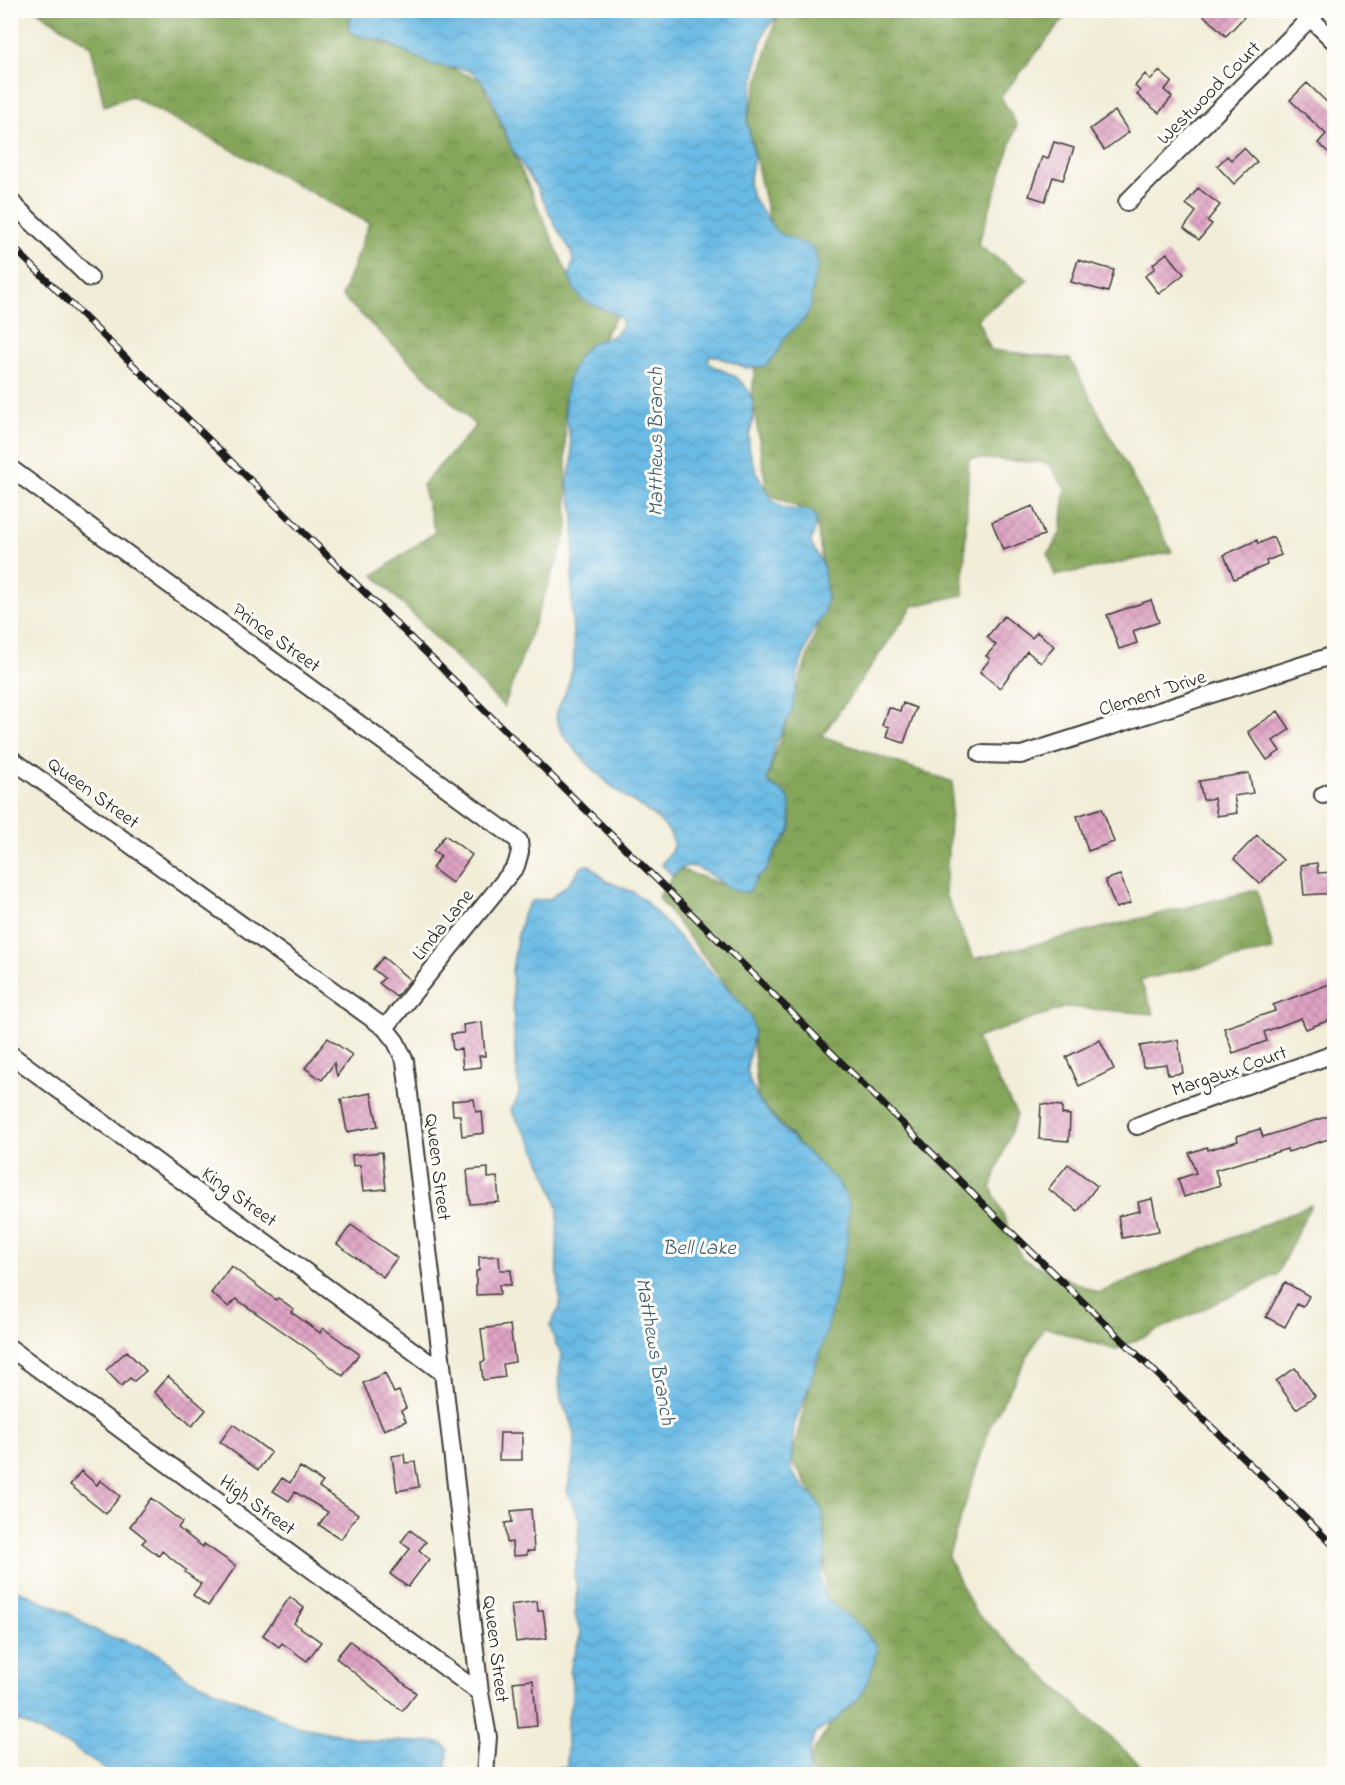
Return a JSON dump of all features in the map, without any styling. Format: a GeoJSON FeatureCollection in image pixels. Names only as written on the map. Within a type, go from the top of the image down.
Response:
{"type":"FeatureCollection","features":[{"type":"Feature","properties":{"kind":"street"},"geometry":{"type":"LineString","coordinates":[[1310,13],[1335,41]]}},
{"type":"Feature","properties":{"kind":"street","name":"Westwood Court"},"geometry":{"type":"LineString","coordinates":[[1127,202],[1310,13]]}},
{"type":"Feature","properties":{"kind":"street"},"geometry":{"type":"LineString","coordinates":[[10,201],[90,278]]}},
{"type":"Feature","properties":{"kind":"street","name":"Prince Street"},"geometry":{"type":"LineString","coordinates":[[10,468],[519,841]]}},
{"type":"Feature","properties":{"kind":"street","name":"Clement Drive"},"geometry":{"type":"LineString","coordinates":[[980,754],[1021,755],[1335,655]]}},
{"type":"Feature","properties":{"kind":"street","name":"Queen Street"},"geometry":{"type":"LineString","coordinates":[[10,758],[385,1028],[396,1042],[405,1061],[480,1693],[488,1737],[485,1774]]}},
{"type":"Feature","properties":{"kind":"street","name":"Linda Lane"},"geometry":{"type":"LineString","coordinates":[[385,1028],[516,866],[520,852],[519,841]]}},
{"type":"Feature","properties":{"kind":"street","name":"King Street"},"geometry":{"type":"LineString","coordinates":[[10,1054],[443,1373]]}},
{"type":"Feature","properties":{"kind":"street","name":"Margaux Court"},"geometry":{"type":"LineString","coordinates":[[1137,1126],[1335,1054]]}},
{"type":"Feature","properties":{"kind":"street","name":"High Street"},"geometry":{"type":"LineString","coordinates":[[10,1348],[480,1693]]}},
{"type":"Feature","properties":{"kind":"green space"},"geometry":{"type":"Polygon","coordinates":[[[37,11],[363,11],[349,30],[481,80],[575,290],[617,315],[564,400],[568,530],[504,707],[374,575],[435,532],[422,485],[476,426],[342,296],[369,223],[131,96],[104,106],[91,46],[37,11]]]}},
{"type":"Feature","properties":{"kind":"green space"},"geometry":{"type":"Polygon","coordinates":[[[778,11],[1070,11],[1001,97],[1017,125],[978,245],[1028,280],[977,319],[991,350],[1070,359],[1172,552],[1055,576],[1048,554],[1061,532],[1065,489],[1048,463],[969,458],[963,595],[913,606],[822,736],[953,782],[945,894],[974,959],[1257,890],[1273,950],[1140,980],[1154,1014],[1067,1007],[976,1038],[1017,1115],[991,1187],[1022,1259],[1099,1293],[1311,1205],[1277,1275],[1115,1350],[1044,1327],[991,1424],[948,1557],[975,1612],[1150,1774],[812,1774],[809,1759],[877,1651],[826,1599],[822,1509],[791,1459],[839,1272],[846,1196],[758,1099],[751,1017],[658,897],[679,869],[746,893],[789,833],[767,780],[827,598],[816,516],[767,493],[752,394],[770,223],[747,121],[778,11]]]}},
{"type":"Feature","properties":{"kind":"water","name":"Matthews Branch"},"geometry":{"type":"Polygon","coordinates":[[[357,10],[781,11],[767,28],[760,43],[747,121],[754,157],[749,183],[753,198],[776,231],[814,249],[818,264],[810,309],[803,321],[785,337],[779,350],[766,366],[747,368],[712,355],[708,358],[710,364],[738,379],[750,394],[754,411],[749,448],[756,471],[769,495],[777,504],[785,508],[811,511],[816,518],[811,544],[822,562],[827,598],[824,614],[812,632],[799,668],[792,712],[776,743],[767,780],[787,795],[790,802],[791,827],[766,871],[757,877],[749,892],[739,892],[729,888],[700,869],[691,866],[682,868],[673,876],[661,864],[673,847],[673,841],[666,827],[596,772],[561,731],[556,718],[570,679],[574,653],[572,607],[574,516],[568,485],[572,458],[565,412],[566,393],[572,371],[581,353],[599,340],[616,334],[622,327],[621,318],[584,301],[575,291],[569,277],[573,261],[571,251],[556,227],[537,188],[512,149],[489,92],[481,80],[467,70],[432,65],[384,41],[362,37],[351,32],[348,29],[351,17],[357,10]]]}},
{"type":"Feature","properties":{"kind":"water","name":"Bell Lake"},"geometry":{"type":"Polygon","coordinates":[[[586,865],[591,866],[606,881],[633,892],[645,901],[739,1001],[751,1017],[754,1031],[747,1068],[750,1082],[758,1099],[780,1126],[837,1181],[849,1204],[847,1242],[827,1330],[794,1426],[791,1459],[792,1470],[796,1478],[822,1509],[826,1550],[821,1583],[826,1599],[862,1628],[876,1645],[877,1651],[870,1676],[860,1697],[835,1721],[816,1733],[809,1759],[809,1774],[546,1774],[552,1769],[567,1766],[567,1723],[572,1698],[570,1674],[581,1634],[575,1615],[577,1587],[574,1575],[579,1519],[567,1492],[573,1461],[574,1435],[572,1423],[561,1401],[559,1380],[561,1352],[550,1325],[560,1307],[557,1259],[558,1210],[553,1191],[532,1142],[511,1109],[519,1093],[512,970],[517,939],[528,905],[532,901],[549,899],[555,895],[568,884],[580,868],[586,865]]]}},
{"type":"Feature","properties":{"kind":"water"},"geometry":{"type":"Polygon","coordinates":[[[10,1589],[20,1591],[64,1611],[104,1635],[160,1655],[186,1677],[297,1726],[372,1741],[443,1744],[448,1749],[446,1774],[112,1774],[69,1745],[11,1719],[10,1589]]]}},
{"type":"Feature","properties":{"kind":"building"},"geometry":{"type":"Polygon","coordinates":[[[1198,10],[1236,10],[1244,17],[1226,36],[1198,10]]]}},
{"type":"Feature","properties":{"kind":"building"},"geometry":{"type":"Polygon","coordinates":[[[1159,71],[1172,82],[1164,90],[1172,97],[1159,113],[1137,95],[1140,91],[1135,86],[1145,74],[1151,80],[1159,71]]]}},
{"type":"Feature","properties":{"kind":"building"},"geometry":{"type":"Polygon","coordinates":[[[1307,83],[1335,110],[1335,158],[1318,143],[1326,134],[1290,100],[1307,83]]]}},
{"type":"Feature","properties":{"kind":"building"},"geometry":{"type":"Polygon","coordinates":[[[1115,111],[1129,132],[1104,150],[1090,129],[1115,111]]]}},
{"type":"Feature","properties":{"kind":"building"},"geometry":{"type":"Polygon","coordinates":[[[1054,142],[1074,148],[1063,180],[1053,177],[1045,201],[1029,196],[1042,157],[1048,159],[1054,142]]]}},
{"type":"Feature","properties":{"kind":"building"},"geometry":{"type":"Polygon","coordinates":[[[1244,148],[1257,162],[1234,184],[1217,166],[1227,156],[1231,160],[1244,148]]]}},
{"type":"Feature","properties":{"kind":"building"},"geometry":{"type":"Polygon","coordinates":[[[1198,188],[1220,205],[1207,221],[1212,224],[1199,240],[1184,228],[1196,212],[1186,204],[1198,188]]]}},
{"type":"Feature","properties":{"kind":"building"},"geometry":{"type":"Polygon","coordinates":[[[1167,253],[1184,274],[1159,294],[1145,276],[1155,268],[1153,264],[1167,253]]]}},
{"type":"Feature","properties":{"kind":"building"},"geometry":{"type":"Polygon","coordinates":[[[1078,260],[1114,270],[1108,292],[1071,282],[1078,260]]]}},
{"type":"Feature","properties":{"kind":"building"},"geometry":{"type":"Polygon","coordinates":[[[1033,506],[1044,535],[1003,550],[992,522],[1033,506]]]}},
{"type":"Feature","properties":{"kind":"building"},"geometry":{"type":"Polygon","coordinates":[[[1273,537],[1281,555],[1266,561],[1267,565],[1234,579],[1224,555],[1257,540],[1258,544],[1273,537]]]}},
{"type":"Feature","properties":{"kind":"building"},"geometry":{"type":"Polygon","coordinates":[[[1151,600],[1159,622],[1133,631],[1137,643],[1119,649],[1107,615],[1151,600]]]}},
{"type":"Feature","properties":{"kind":"building"},"geometry":{"type":"Polygon","coordinates":[[[1004,616],[1032,638],[1037,632],[1054,646],[1041,663],[1027,651],[1000,688],[980,672],[990,659],[986,656],[996,645],[987,637],[1004,616]]]}},
{"type":"Feature","properties":{"kind":"building"},"geometry":{"type":"Polygon","coordinates":[[[903,703],[916,708],[904,743],[886,737],[889,727],[882,725],[888,707],[900,711],[903,703]]]}},
{"type":"Feature","properties":{"kind":"building"},"geometry":{"type":"Polygon","coordinates":[[[1278,711],[1290,729],[1273,741],[1280,751],[1267,760],[1248,732],[1278,711]]]}},
{"type":"Feature","properties":{"kind":"building"},"geometry":{"type":"Polygon","coordinates":[[[1249,773],[1253,793],[1234,796],[1237,813],[1217,816],[1214,798],[1203,800],[1199,781],[1249,773]]]}},
{"type":"Feature","properties":{"kind":"building"},"geometry":{"type":"Polygon","coordinates":[[[1102,808],[1114,842],[1088,851],[1077,816],[1102,808]]]}},
{"type":"Feature","properties":{"kind":"building"},"geometry":{"type":"Polygon","coordinates":[[[445,835],[472,855],[452,883],[432,868],[441,856],[433,851],[445,835]]]}},
{"type":"Feature","properties":{"kind":"building"},"geometry":{"type":"Polygon","coordinates":[[[1257,835],[1283,860],[1260,884],[1234,859],[1257,835]]]}},
{"type":"Feature","properties":{"kind":"building"},"geometry":{"type":"Polygon","coordinates":[[[1317,863],[1318,873],[1335,872],[1335,893],[1304,895],[1301,865],[1317,863]]]}},
{"type":"Feature","properties":{"kind":"building"},"geometry":{"type":"Polygon","coordinates":[[[1120,875],[1131,903],[1116,908],[1105,880],[1120,875]]]}},
{"type":"Feature","properties":{"kind":"building"},"geometry":{"type":"Polygon","coordinates":[[[383,957],[410,980],[396,997],[379,983],[384,978],[373,969],[383,957]]]}},
{"type":"Feature","properties":{"kind":"building"},"geometry":{"type":"Polygon","coordinates":[[[1335,982],[1335,1018],[1306,1029],[1301,1018],[1264,1032],[1267,1041],[1233,1053],[1224,1028],[1275,1011],[1273,1005],[1335,982]]]}},
{"type":"Feature","properties":{"kind":"building"},"geometry":{"type":"Polygon","coordinates":[[[482,1022],[485,1056],[479,1056],[481,1067],[463,1069],[461,1049],[453,1050],[451,1034],[464,1033],[463,1025],[482,1022]]]}},
{"type":"Feature","properties":{"kind":"building"},"geometry":{"type":"Polygon","coordinates":[[[328,1038],[352,1055],[337,1076],[334,1063],[322,1080],[305,1068],[328,1038]]]}},
{"type":"Feature","properties":{"kind":"building"},"geometry":{"type":"Polygon","coordinates":[[[1100,1040],[1114,1069],[1079,1086],[1066,1057],[1100,1040]]]}},
{"type":"Feature","properties":{"kind":"building"},"geometry":{"type":"Polygon","coordinates":[[[1178,1040],[1183,1073],[1168,1075],[1166,1064],[1143,1067],[1140,1046],[1178,1040]]]}},
{"type":"Feature","properties":{"kind":"building"},"geometry":{"type":"Polygon","coordinates":[[[371,1093],[378,1126],[347,1132],[341,1099],[371,1093]]]}},
{"type":"Feature","properties":{"kind":"building"},"geometry":{"type":"Polygon","coordinates":[[[474,1099],[476,1112],[482,1111],[484,1133],[462,1136],[460,1115],[453,1115],[452,1101],[474,1099]]]}},
{"type":"Feature","properties":{"kind":"building"},"geometry":{"type":"Polygon","coordinates":[[[1041,1104],[1062,1106],[1062,1114],[1070,1115],[1069,1141],[1039,1139],[1041,1104]]]}},
{"type":"Feature","properties":{"kind":"building"},"geometry":{"type":"Polygon","coordinates":[[[1335,1114],[1335,1137],[1288,1152],[1287,1149],[1215,1170],[1220,1185],[1184,1197],[1178,1179],[1196,1173],[1189,1153],[1238,1141],[1237,1136],[1260,1129],[1263,1137],[1335,1114]]]}},
{"type":"Feature","properties":{"kind":"building"},"geometry":{"type":"Polygon","coordinates":[[[382,1152],[386,1189],[363,1191],[360,1165],[353,1166],[352,1155],[382,1152]]]}},
{"type":"Feature","properties":{"kind":"building"},"geometry":{"type":"Polygon","coordinates":[[[1068,1164],[1097,1186],[1078,1211],[1048,1189],[1068,1164]]]}},
{"type":"Feature","properties":{"kind":"building"},"geometry":{"type":"Polygon","coordinates":[[[488,1168],[488,1178],[497,1177],[499,1202],[470,1204],[467,1170],[488,1168]]]}},
{"type":"Feature","properties":{"kind":"building"},"geometry":{"type":"Polygon","coordinates":[[[1152,1199],[1159,1231],[1122,1238],[1118,1216],[1140,1211],[1138,1202],[1152,1199]]]}},
{"type":"Feature","properties":{"kind":"building"},"geometry":{"type":"Polygon","coordinates":[[[351,1225],[397,1258],[383,1277],[337,1244],[351,1225]]]}},
{"type":"Feature","properties":{"kind":"building"},"geometry":{"type":"Polygon","coordinates":[[[499,1256],[500,1270],[511,1270],[511,1285],[499,1285],[500,1294],[476,1295],[476,1271],[479,1271],[479,1257],[499,1256]]]}},
{"type":"Feature","properties":{"kind":"building"},"geometry":{"type":"Polygon","coordinates":[[[231,1266],[276,1300],[278,1298],[294,1309],[291,1312],[320,1333],[323,1328],[359,1354],[343,1376],[236,1299],[229,1307],[211,1293],[231,1266]]]}},
{"type":"Feature","properties":{"kind":"building"},"geometry":{"type":"Polygon","coordinates":[[[1285,1282],[1309,1296],[1303,1307],[1297,1304],[1285,1327],[1266,1317],[1285,1282]]]}},
{"type":"Feature","properties":{"kind":"building"},"geometry":{"type":"Polygon","coordinates":[[[510,1325],[515,1362],[503,1364],[505,1377],[483,1380],[481,1362],[485,1361],[481,1329],[510,1325]]]}},
{"type":"Feature","properties":{"kind":"building"},"geometry":{"type":"Polygon","coordinates":[[[127,1351],[146,1371],[134,1381],[130,1378],[121,1386],[106,1370],[127,1351]]]}},
{"type":"Feature","properties":{"kind":"building"},"geometry":{"type":"Polygon","coordinates":[[[1295,1368],[1315,1396],[1296,1409],[1276,1381],[1295,1368]]]}},
{"type":"Feature","properties":{"kind":"building"},"geometry":{"type":"Polygon","coordinates":[[[385,1373],[394,1393],[399,1391],[406,1408],[401,1411],[406,1421],[384,1430],[363,1383],[385,1373]]]}},
{"type":"Feature","properties":{"kind":"building"},"geometry":{"type":"Polygon","coordinates":[[[168,1376],[206,1410],[192,1426],[154,1392],[168,1376]]]}},
{"type":"Feature","properties":{"kind":"building"},"geometry":{"type":"Polygon","coordinates":[[[233,1424],[271,1453],[258,1470],[220,1442],[233,1424]]]}},
{"type":"Feature","properties":{"kind":"building"},"geometry":{"type":"Polygon","coordinates":[[[500,1433],[522,1433],[522,1460],[499,1460],[500,1433]]]}},
{"type":"Feature","properties":{"kind":"building"},"geometry":{"type":"Polygon","coordinates":[[[404,1454],[405,1463],[415,1462],[419,1487],[397,1491],[392,1456],[404,1454]]]}},
{"type":"Feature","properties":{"kind":"building"},"geometry":{"type":"Polygon","coordinates":[[[300,1467],[323,1482],[319,1487],[358,1514],[341,1539],[319,1525],[328,1512],[295,1492],[289,1501],[273,1491],[282,1478],[290,1483],[300,1467]]]}},
{"type":"Feature","properties":{"kind":"building"},"geometry":{"type":"Polygon","coordinates":[[[81,1471],[97,1485],[100,1480],[120,1496],[106,1514],[70,1485],[81,1471]]]}},
{"type":"Feature","properties":{"kind":"building"},"geometry":{"type":"Polygon","coordinates":[[[151,1498],[182,1522],[178,1528],[203,1547],[204,1544],[236,1566],[208,1606],[193,1595],[201,1584],[162,1551],[159,1556],[142,1543],[146,1539],[130,1526],[151,1498]]]}},
{"type":"Feature","properties":{"kind":"building"},"geometry":{"type":"Polygon","coordinates":[[[531,1509],[534,1551],[527,1551],[527,1555],[513,1556],[512,1542],[507,1543],[505,1523],[512,1522],[511,1511],[531,1509]]]}},
{"type":"Feature","properties":{"kind":"building"},"geometry":{"type":"Polygon","coordinates":[[[410,1530],[426,1542],[419,1550],[429,1559],[408,1587],[390,1574],[410,1549],[401,1542],[410,1530]]]}},
{"type":"Feature","properties":{"kind":"building"},"geometry":{"type":"Polygon","coordinates":[[[290,1597],[304,1608],[294,1623],[321,1642],[307,1661],[282,1643],[279,1647],[263,1635],[290,1597]]]}},
{"type":"Feature","properties":{"kind":"building"},"geometry":{"type":"Polygon","coordinates":[[[537,1601],[538,1611],[543,1610],[547,1638],[516,1642],[511,1605],[537,1601]]]}},
{"type":"Feature","properties":{"kind":"building"},"geometry":{"type":"Polygon","coordinates":[[[350,1641],[416,1693],[402,1711],[336,1658],[350,1641]]]}},
{"type":"Feature","properties":{"kind":"building"},"geometry":{"type":"Polygon","coordinates":[[[533,1680],[537,1726],[518,1728],[513,1682],[533,1680]]]}},
{"type":"Feature","properties":{"kind":"railway"},"geometry":{"type":"LineString","coordinates":[[10,244],[760,981],[1005,1226],[1334,1546]]}}]}
